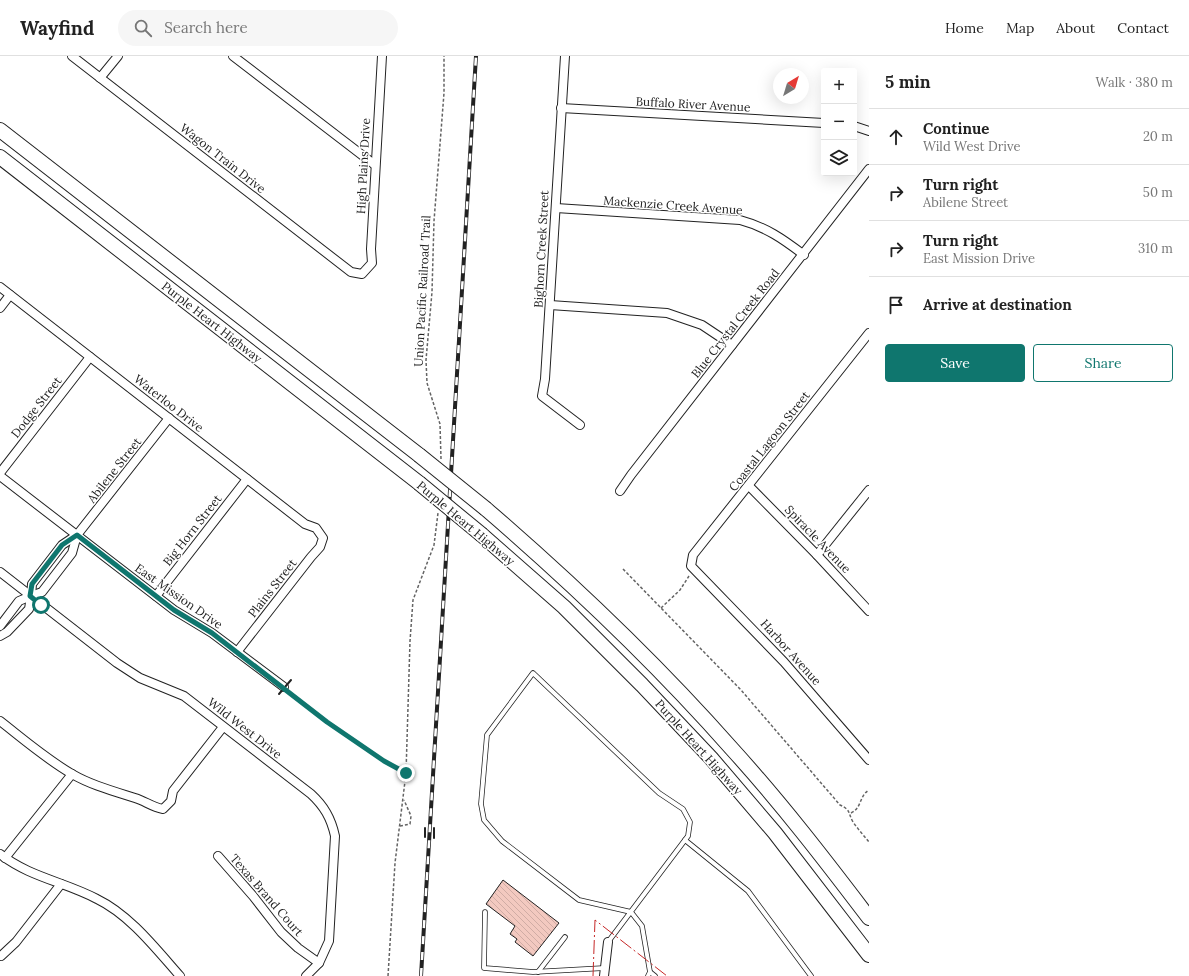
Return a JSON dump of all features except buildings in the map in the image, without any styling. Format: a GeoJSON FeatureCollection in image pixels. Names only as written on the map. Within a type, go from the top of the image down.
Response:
{"type":"FeatureCollection","features":[{"type":"Feature","properties":{"kind":"highway","name":"Purple Heart Highway"},"geometry":{"type":"LineString","coordinates":[[0,130],[419,455],[486,509],[573,586],[696,708],[800,828],[869,918]]}},
{"type":"Feature","properties":{"kind":"highway","name":"Purple Heart Highway"},"geometry":{"type":"LineString","coordinates":[[0,157],[419,483],[482,535],[564,607],[642,684],[711,758],[775,833],[869,955]]}},
{"type":"Feature","properties":{"kind":"street","name":"Wagon Train Drive"},"geometry":{"type":"LineString","coordinates":[[72,56],[351,272],[362,274]]}},
{"type":"Feature","properties":{"kind":"street"},"geometry":{"type":"LineString","coordinates":[[100,78],[118,56]]}},
{"type":"Feature","properties":{"kind":"street"},"geometry":{"type":"LineString","coordinates":[[234,56],[375,165]]}},
{"type":"Feature","properties":{"kind":"street","name":"High Plains Drive"},"geometry":{"type":"LineString","coordinates":[[362,274],[372,263],[375,165],[382,56]]}},
{"type":"Feature","properties":{"kind":"street","name":"Bighorn Creek Street"},"geometry":{"type":"LineString","coordinates":[[565,56],[545,379],[542,396],[580,425]]}},
{"type":"Feature","properties":{"kind":"street","name":"Buffalo River Avenue"},"geometry":{"type":"LineString","coordinates":[[561,108],[821,123]]}},
{"type":"Feature","properties":{"kind":"street"},"geometry":{"type":"LineString","coordinates":[[857,127],[869,131]]}},
{"type":"Feature","properties":{"kind":"street","name":"Blue Crystal Creek Road"},"geometry":{"type":"LineString","coordinates":[[620,491],[869,169]]}},
{"type":"Feature","properties":{"kind":"street","name":"Mackenzie Creek Avenue"},"geometry":{"type":"LineString","coordinates":[[556,208],[740,220],[768,230],[784,239],[804,255]]}},
{"type":"Feature","properties":{"kind":"street","name":"Waterloo Drive"},"geometry":{"type":"LineString","coordinates":[[0,287],[305,524],[316,528],[323,538]]}},
{"type":"Feature","properties":{"kind":"street"},"geometry":{"type":"LineString","coordinates":[[0,308],[10,295]]}},
{"type":"Feature","properties":{"kind":"street"},"geometry":{"type":"LineString","coordinates":[[550,305],[667,312],[702,325],[732,345]]}},
{"type":"Feature","properties":{"kind":"street","name":"Coastal Lagoon Street"},"geometry":{"type":"LineString","coordinates":[[691,566],[693,555],[869,333]]}},
{"type":"Feature","properties":{"kind":"street","name":"Dodge Street"},"geometry":{"type":"LineString","coordinates":[[0,474],[90,357]]}},
{"type":"Feature","properties":{"kind":"street","name":"Abilene Street"},"geometry":{"type":"LineString","coordinates":[[0,636],[7,632],[29,609],[32,584],[36,578],[62,545],[77,535],[169,418]]}},
{"type":"Feature","properties":{"kind":"street","name":"East Mission Drive"},"geometry":{"type":"LineString","coordinates":[[0,474],[174,610],[212,633],[284,688]]}},
{"type":"Feature","properties":{"kind":"street","name":"Big Horn Street"},"geometry":{"type":"LineString","coordinates":[[156,596],[247,479]]}},
{"type":"Feature","properties":{"kind":"street","name":"Spiracle Avenue"},"geometry":{"type":"LineString","coordinates":[[749,486],[817,555],[869,611]]}},
{"type":"Feature","properties":{"kind":"street"},"geometry":{"type":"LineString","coordinates":[[817,555],[869,490]]}},
{"type":"Feature","properties":{"kind":"street","name":"Abilene Street"},"geometry":{"type":"LineString","coordinates":[[0,626],[19,601],[42,592],[72,553],[77,535]]}},
{"type":"Feature","properties":{"kind":"street","name":"Plains Street"},"geometry":{"type":"LineString","coordinates":[[237,652],[311,557],[320,548],[323,538]]}},
{"type":"Feature","properties":{"kind":"street","name":"Harbor Avenue"},"geometry":{"type":"LineString","coordinates":[[691,566],[784,662],[869,760]]}},
{"type":"Feature","properties":{"kind":"street","name":"Wild West Drive"},"geometry":{"type":"LineString","coordinates":[[0,572],[117,663],[140,678],[184,696],[311,794],[325,809],[333,824],[335,836],[331,931],[326,950],[319,963],[306,976]]}},
{"type":"Feature","properties":{"kind":"street"},"geometry":{"type":"LineString","coordinates":[[0,720],[50,760],[72,774],[140,800],[152,807],[163,809],[170,801],[173,791],[223,727]]}},
{"type":"Feature","properties":{"kind":"street"},"geometry":{"type":"LineString","coordinates":[[72,774],[2,856],[29,872],[98,899],[116,910],[180,976]]}},
{"type":"Feature","properties":{"kind":"street","name":"Texas Brand Court"},"geometry":{"type":"LineString","coordinates":[[218,856],[253,896],[281,932],[298,948],[319,963]]}},
{"type":"Feature","properties":{"kind":"street"},"geometry":{"type":"LineString","coordinates":[[1,956],[16,942],[61,884]]}},
{"type":"Feature","properties":{"kind":"street"},"geometry":{"type":"LineString","coordinates":[[605,972],[608,942]]}},
{"type":"Feature","properties":{"kind":"lane"},"geometry":{"type":"LineString","coordinates":[[608,942],[631,912],[688,836],[690,822],[683,809],[659,793],[533,673],[487,735],[481,804],[484,820],[502,841],[579,900],[631,912],[642,926],[649,974],[655,976]]}},
{"type":"Feature","properties":{"kind":"lane"},"geometry":{"type":"LineString","coordinates":[[685,840],[748,891],[811,976]]}},
{"type":"Feature","properties":{"kind":"lane"},"geometry":{"type":"LineString","coordinates":[[485,912],[484,968],[538,972],[605,972]]}},
{"type":"Feature","properties":{"kind":"lane"},"geometry":{"type":"LineString","coordinates":[[538,972],[565,937]]}},
{"type":"Feature","properties":{"kind":"path","name":"Union Pacific Railroad Trail"},"geometry":{"type":"LineString","coordinates":[[441,466],[442,438],[440,424],[427,383],[426,360],[432,292],[434,221],[444,93],[444,56]]}},
{"type":"Feature","properties":{"kind":"path"},"geometry":{"type":"LineString","coordinates":[[388,976],[395,863],[406,773],[410,641],[413,600],[434,545],[438,511]]}},
{"type":"Feature","properties":{"kind":"path"},"geometry":{"type":"LineString","coordinates":[[662,608],[685,582],[689,576],[691,566]]}},
{"type":"Feature","properties":{"kind":"path"},"geometry":{"type":"LineString","coordinates":[[623,569],[756,706],[840,805],[847,808],[851,813],[852,820],[869,842]]}},
{"type":"Feature","properties":{"kind":"path"},"geometry":{"type":"LineString","coordinates":[[284,688],[327,722],[384,761],[406,773]]}},
{"type":"Feature","properties":{"kind":"path"},"geometry":{"type":"LineString","coordinates":[[851,813],[858,808],[864,794],[869,790]]}},
{"type":"Feature","properties":{"kind":"path"},"geometry":{"type":"LineString","coordinates":[[400,826],[410,824],[411,820],[403,800]]}},
{"type":"Feature","properties":{"kind":"railway"},"geometry":{"type":"LineString","coordinates":[[421,976],[476,56]]}},
{"type":"Feature","properties":{"kind":"wall"},"geometry":{"type":"LineString","coordinates":[[279,694],[291,680]]}},
{"type":"Feature","properties":{"kind":"wall"},"geometry":{"type":"LineString","coordinates":[[425,828],[425,837]]}},
{"type":"Feature","properties":{"kind":"wall"},"geometry":{"type":"LineString","coordinates":[[434,828],[434,838]]}},
{"type":"Feature","properties":{"kind":"power"},"geometry":{"type":"LineString","coordinates":[[593,976],[595,920],[667,976]]}},
{"type":"Feature","properties":{"kind":"route"},"geometry":{"type":"LineString","coordinates":[[41,605],[30,596],[32,584],[62,545],[77,535],[174,610],[212,633],[327,722],[384,761],[396,766],[406,773]]}}]}
